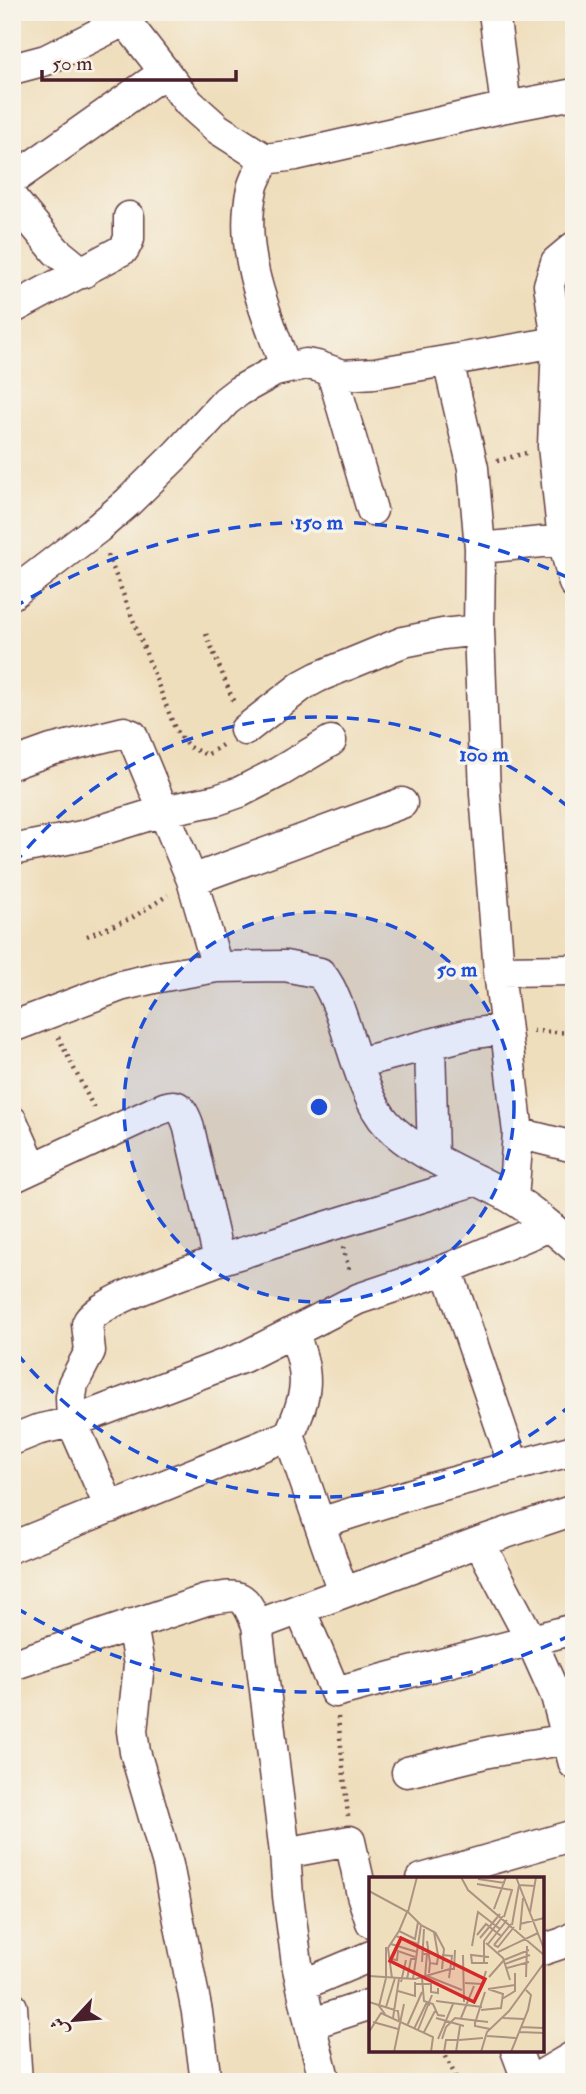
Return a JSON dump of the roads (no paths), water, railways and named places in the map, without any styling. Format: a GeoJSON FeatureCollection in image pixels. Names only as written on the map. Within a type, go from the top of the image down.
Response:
{"type":"FeatureCollection","features":[{"type":"Feature","properties":{"kind":"street"},"geometry":{"type":"LineString","coordinates":[[494,12],[506,107]]}},
{"type":"Feature","properties":{"kind":"street"},"geometry":{"type":"LineString","coordinates":[[12,69],[46,60],[124,22],[128,23],[189,103],[218,129],[265,159],[296,155],[574,94]]}},
{"type":"Feature","properties":{"kind":"street"},"geometry":{"type":"LineString","coordinates":[[12,180],[165,72]]}},
{"type":"Feature","properties":{"kind":"street"},"geometry":{"type":"LineString","coordinates":[[265,159],[252,187],[248,234],[254,272],[264,308],[286,368]]}},
{"type":"Feature","properties":{"kind":"street"},"geometry":{"type":"LineString","coordinates":[[12,198],[56,251],[83,273]]}},
{"type":"Feature","properties":{"kind":"street"},"geometry":{"type":"LineString","coordinates":[[12,309],[124,249],[129,239],[129,217]]}},
{"type":"Feature","properties":{"kind":"street"},"geometry":{"type":"LineString","coordinates":[[574,247],[556,262],[549,285],[557,342],[553,446],[562,540],[574,583]]}},
{"type":"Feature","properties":{"kind":"street"},"geometry":{"type":"LineString","coordinates":[[12,594],[98,528],[177,454],[226,401],[262,378],[286,368],[306,365],[343,375],[375,373],[557,342]]}},
{"type":"Feature","properties":{"kind":"street"},"geometry":{"type":"LineString","coordinates":[[448,360],[473,468],[480,548],[479,630],[485,794],[499,971],[517,1133],[513,1199]]}},
{"type":"Feature","properties":{"kind":"street"},"geometry":{"type":"LineString","coordinates":[[332,373],[372,510]]}},
{"type":"Feature","properties":{"kind":"street"},"geometry":{"type":"LineString","coordinates":[[480,548],[562,540]]}},
{"type":"Feature","properties":{"kind":"street"},"geometry":{"type":"LineString","coordinates":[[245,730],[303,685],[318,677],[403,642],[479,630]]}},
{"type":"Feature","properties":{"kind":"street"},"geometry":{"type":"LineString","coordinates":[[12,764],[51,750],[127,732],[132,735],[192,880],[217,967]]}},
{"type":"Feature","properties":{"kind":"street"},"geometry":{"type":"LineString","coordinates":[[12,849],[82,836],[163,811],[217,800],[240,792],[279,772],[331,741]]}},
{"type":"Feature","properties":{"kind":"street"},"geometry":{"type":"LineString","coordinates":[[192,880],[402,803]]}},
{"type":"Feature","properties":{"kind":"street"},"geometry":{"type":"LineString","coordinates":[[12,1027],[120,986],[159,976],[217,967],[285,965],[320,974],[332,992],[371,1102],[379,1115],[399,1135],[433,1157],[513,1199],[574,1247]]}},
{"type":"Feature","properties":{"kind":"street"},"geometry":{"type":"LineString","coordinates":[[499,971],[574,970]]}},
{"type":"Feature","properties":{"kind":"street"},"geometry":{"type":"LineString","coordinates":[[358,1063],[469,1034],[505,1029]]}},
{"type":"Feature","properties":{"kind":"street"},"geometry":{"type":"LineString","coordinates":[[430,1045],[433,1157]]}},
{"type":"Feature","properties":{"kind":"street"},"geometry":{"type":"LineString","coordinates":[[12,1121],[22,1173],[169,1106],[179,1107],[183,1111],[219,1260]]}},
{"type":"Feature","properties":{"kind":"street"},"geometry":{"type":"LineString","coordinates":[[517,1133],[574,1147]]}},
{"type":"Feature","properties":{"kind":"street"},"geometry":{"type":"LineString","coordinates":[[110,1508],[72,1422],[73,1384],[90,1351],[87,1329],[89,1318],[113,1301],[219,1260],[477,1180]]}},
{"type":"Feature","properties":{"kind":"street"},"geometry":{"type":"LineString","coordinates":[[12,1440],[37,1430],[72,1422],[244,1357],[358,1299],[447,1269],[550,1226]]}},
{"type":"Feature","properties":{"kind":"street"},"geometry":{"type":"LineString","coordinates":[[447,1269],[514,1466]]}},
{"type":"Feature","properties":{"kind":"street"},"geometry":{"type":"LineString","coordinates":[[293,1332],[305,1367],[306,1380],[303,1399],[289,1435],[343,1592]]}},
{"type":"Feature","properties":{"kind":"street"},"geometry":{"type":"LineString","coordinates":[[12,1547],[289,1435]]}},
{"type":"Feature","properties":{"kind":"street"},"geometry":{"type":"LineString","coordinates":[[320,1523],[424,1490],[574,1450]]}},
{"type":"Feature","properties":{"kind":"street"},"geometry":{"type":"LineString","coordinates":[[257,1625],[479,1542],[574,1510]]}},
{"type":"Feature","properties":{"kind":"street"},"geometry":{"type":"LineString","coordinates":[[407,1772],[522,1746],[572,1747],[565,1694],[531,1640],[479,1542]]}},
{"type":"Feature","properties":{"kind":"street"},"geometry":{"type":"LineString","coordinates":[[12,1665],[206,1600],[241,1597],[248,1604],[257,1625],[288,1896],[302,1985],[325,2082]]}},
{"type":"Feature","properties":{"kind":"street"},"geometry":{"type":"LineString","coordinates":[[300,1609],[335,1692],[574,1629]]}},
{"type":"Feature","properties":{"kind":"street"},"geometry":{"type":"LineString","coordinates":[[131,1624],[138,1665],[132,1731],[135,1752],[167,1865],[197,2012],[206,2082]]}},
{"type":"Feature","properties":{"kind":"street"},"geometry":{"type":"LineString","coordinates":[[429,1877],[574,1835]]}},
{"type":"Feature","properties":{"kind":"street"},"geometry":{"type":"LineString","coordinates":[[285,1853],[350,1842],[369,1916]]}},
{"type":"Feature","properties":{"kind":"street"},"geometry":{"type":"LineString","coordinates":[[544,1949],[574,1937]]}},
{"type":"Feature","properties":{"kind":"street"},"geometry":{"type":"LineString","coordinates":[[302,1985],[369,1957]]}},
{"type":"Feature","properties":{"kind":"street"},"geometry":{"type":"LineString","coordinates":[[310,2024],[369,2005]]}},
{"type":"Feature","properties":{"kind":"street"},"geometry":{"type":"LineString","coordinates":[[12,2007],[17,2082]]}},
{"type":"Feature","properties":{"kind":"street"},"geometry":{"type":"LineString","coordinates":[[517,2052],[529,2082],[574,2056]]}}]}
